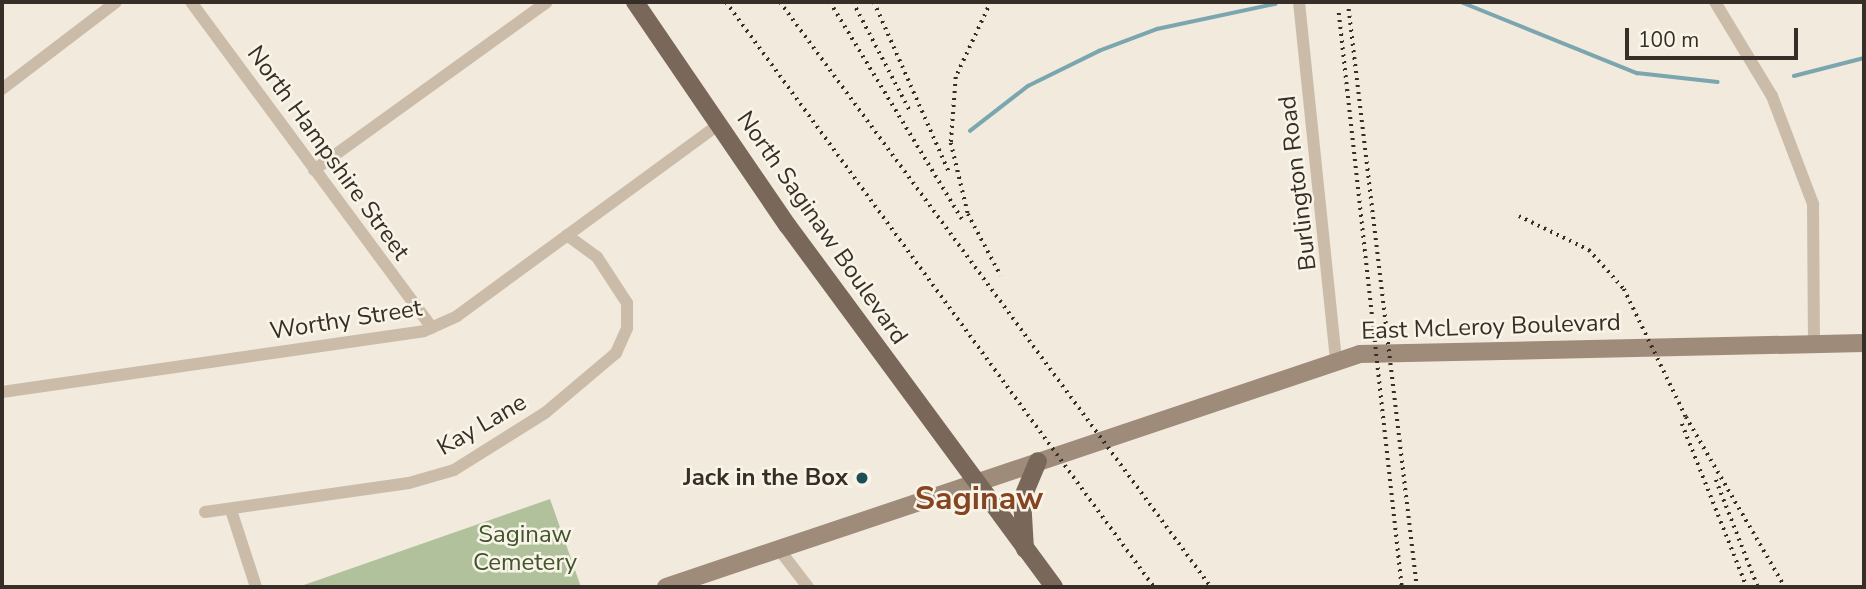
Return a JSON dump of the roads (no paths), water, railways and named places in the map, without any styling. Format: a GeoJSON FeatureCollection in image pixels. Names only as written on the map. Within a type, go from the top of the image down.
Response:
{"type":"FeatureCollection","features":[{"type":"Feature","properties":{"kind":"main road","name":"North Saginaw Boulevard"},"geometry":{"type":"LineString","coordinates":[[635,2],[718,125],[972,481],[1054,587]]}},
{"type":"Feature","properties":{"kind":"main road","name":"East McLeroy Boulevard"},"geometry":{"type":"LineString","coordinates":[[666,587],[972,481],[1336,360],[1399,350],[1864,343]]}},
{"type":"Feature","properties":{"kind":"main road"},"geometry":{"type":"LineString","coordinates":[[1025,550],[1022,499],[1038,461]]}},
{"type":"Feature","properties":{"kind":"street"},"geometry":{"type":"LineString","coordinates":[[2,89],[116,2]]}},
{"type":"Feature","properties":{"kind":"street","name":"North Hampshire Street"},"geometry":{"type":"LineString","coordinates":[[191,2],[432,328]]}},
{"type":"Feature","properties":{"kind":"street"},"geometry":{"type":"LineString","coordinates":[[314,170],[547,2]]}},
{"type":"Feature","properties":{"kind":"street","name":"Burlington Road"},"geometry":{"type":"LineString","coordinates":[[1298,2],[1336,360]]}},
{"type":"Feature","properties":{"kind":"street"},"geometry":{"type":"LineString","coordinates":[[1715,2],[1772,96],[1813,204],[1814,344]]}},
{"type":"Feature","properties":{"kind":"street","name":"Worthy Street"},"geometry":{"type":"LineString","coordinates":[[2,392],[432,328],[567,235],[718,125]]}},
{"type":"Feature","properties":{"kind":"street","name":"Kay Lane"},"geometry":{"type":"LineString","coordinates":[[205,512],[231,510],[454,470],[593,375],[623,341],[627,303],[597,257],[567,235]]}},
{"type":"Feature","properties":{"kind":"street"},"geometry":{"type":"LineString","coordinates":[[231,510],[256,587]]}},
{"type":"Feature","properties":{"kind":"street"},"geometry":{"type":"LineString","coordinates":[[778,548],[808,587]]}},
{"type":"Feature","properties":{"kind":"waterway"},"geometry":{"type":"LineString","coordinates":[[1461,2],[1637,73],[1718,82]]}},
{"type":"Feature","properties":{"kind":"waterway"},"geometry":{"type":"LineString","coordinates":[[970,131],[1028,86],[1099,51],[1157,29],[1275,4]]}},
{"type":"Feature","properties":{"kind":"waterway"},"geometry":{"type":"LineString","coordinates":[[1794,76],[1864,58]]}},
{"type":"Feature","properties":{"kind":"railway"},"geometry":{"type":"LineString","coordinates":[[726,2],[1154,587]]}},
{"type":"Feature","properties":{"kind":"railway"},"geometry":{"type":"LineString","coordinates":[[780,2],[1211,587]]}},
{"type":"Feature","properties":{"kind":"railway"},"geometry":{"type":"LineString","coordinates":[[830,2],[962,219]]}},
{"type":"Feature","properties":{"kind":"railway"},"geometry":{"type":"LineString","coordinates":[[853,2],[910,111]]}},
{"type":"Feature","properties":{"kind":"railway"},"geometry":{"type":"LineString","coordinates":[[874,2],[949,172]]}},
{"type":"Feature","properties":{"kind":"railway"},"geometry":{"type":"LineString","coordinates":[[991,2],[956,77],[951,143],[968,214],[1001,276]]}},
{"type":"Feature","properties":{"kind":"railway"},"geometry":{"type":"LineString","coordinates":[[1348,2],[1417,587]]}},
{"type":"Feature","properties":{"kind":"railway"},"geometry":{"type":"LineString","coordinates":[[1339,13],[1402,587]]}},
{"type":"Feature","properties":{"kind":"railway"},"geometry":{"type":"LineString","coordinates":[[1519,216],[1589,250],[1624,289],[1686,417],[1785,587]]}},
{"type":"Feature","properties":{"kind":"railway"},"geometry":{"type":"LineString","coordinates":[[1682,424],[1747,587]]}},
{"type":"Feature","properties":{"kind":"railway"},"geometry":{"type":"LineString","coordinates":[[1716,480],[1758,587]]}},
{"type":"Feature","properties":{"kind":"place","name":"Jack in the Box"},"geometry":{"type":"Point","coordinates":[862,478]}},
{"type":"Feature","properties":{"kind":"district","name":"Saginaw"},"geometry":{"type":"Point","coordinates":[979,499]}},
{"type":"Feature","properties":{"kind":"park label","name":"Saginaw Cemetery"},"geometry":{"type":"Point","coordinates":[525,549]}}]}
